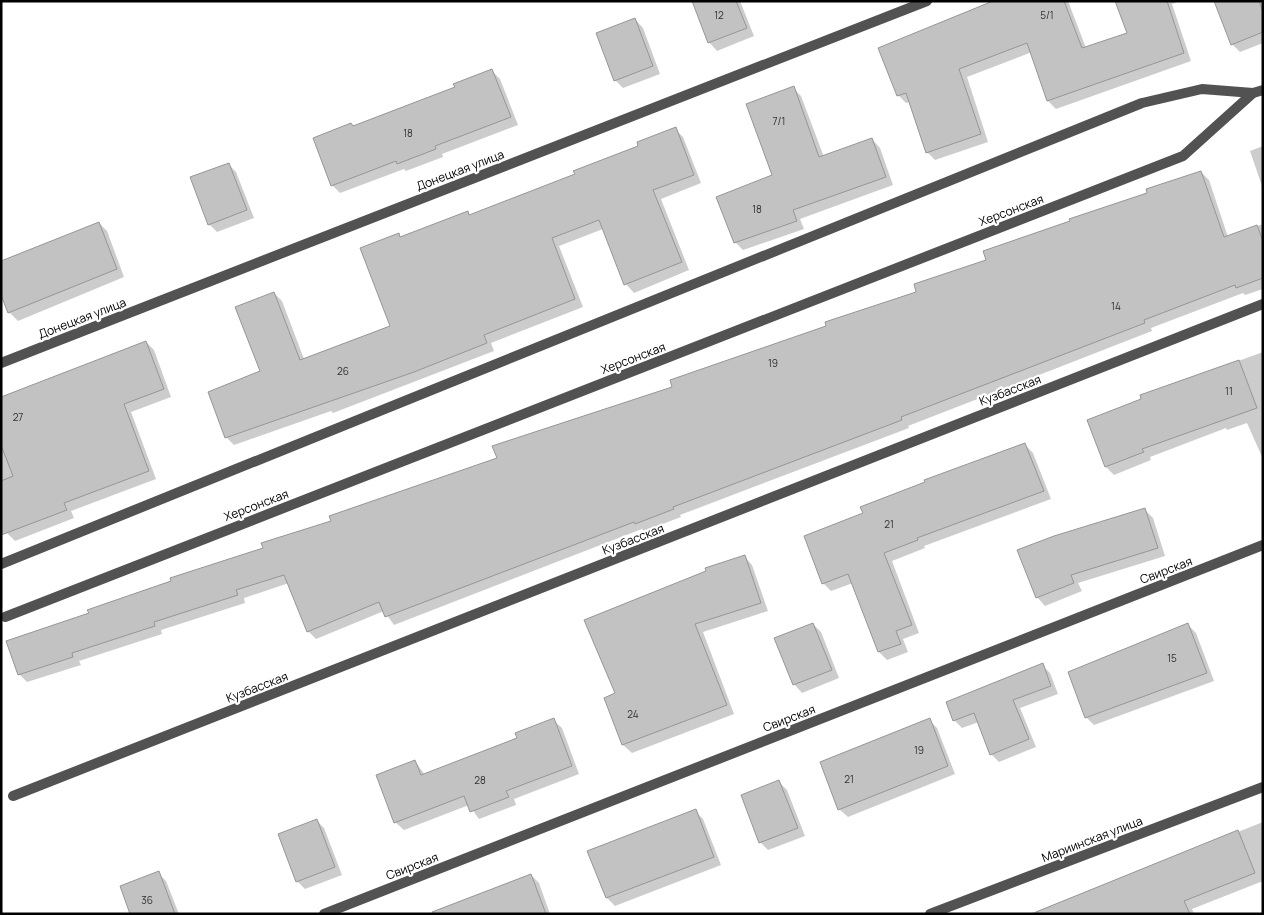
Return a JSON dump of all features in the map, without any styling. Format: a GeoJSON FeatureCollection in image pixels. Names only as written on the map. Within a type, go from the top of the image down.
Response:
{"type":"FeatureCollection","features":[{"type":"Feature","properties":{"kind":"street","name":"Донецкая улица"},"geometry":{"type":"LineString","coordinates":[[1,363],[927,1]]}},
{"type":"Feature","properties":{"kind":"street","name":"Херсонская"},"geometry":{"type":"LineString","coordinates":[[1,564],[1142,102],[1202,89],[1258,92]]}},
{"type":"Feature","properties":{"kind":"street","name":"Херсонская"},"geometry":{"type":"LineString","coordinates":[[5,617],[1183,156],[1258,92]]}},
{"type":"Feature","properties":{"kind":"street","name":"Кузбасская"},"geometry":{"type":"LineString","coordinates":[[13,796],[1263,304]]}},
{"type":"Feature","properties":{"kind":"street","name":"Свирская"},"geometry":{"type":"LineString","coordinates":[[324,914],[1263,545]]}},
{"type":"Feature","properties":{"kind":"street","name":"Мариинская улица"},"geometry":{"type":"LineString","coordinates":[[930,914],[1263,787]]}},
{"type":"Feature","properties":{"kind":"building"},"geometry":{"type":"Polygon","coordinates":[[[692,1],[736,1],[747,28],[708,43],[692,1]]]}},
{"type":"Feature","properties":{"kind":"building"},"geometry":{"type":"Polygon","coordinates":[[[993,1],[1064,1],[1082,48],[1127,33],[1115,1],[1167,1],[1184,53],[1047,101],[1027,43],[959,69],[981,134],[926,153],[906,93],[897,96],[878,48],[993,1]]]}},
{"type":"Feature","properties":{"kind":"building"},"geometry":{"type":"Polygon","coordinates":[[[1214,1],[1259,1],[1263,12],[1263,32],[1231,45],[1214,1]]]}},
{"type":"Feature","properties":{"kind":"building"},"geometry":{"type":"Polygon","coordinates":[[[635,18],[653,66],[614,81],[596,33],[635,18]]]}},
{"type":"Feature","properties":{"kind":"building"},"geometry":{"type":"Polygon","coordinates":[[[492,69],[511,117],[435,146],[436,149],[397,164],[396,161],[331,186],[313,138],[351,123],[353,126],[455,87],[453,84],[492,69]]]}},
{"type":"Feature","properties":{"kind":"building"},"geometry":{"type":"Polygon","coordinates":[[[794,86],[819,157],[872,138],[886,177],[793,210],[797,221],[734,243],[716,197],[772,175],[746,104],[794,86]]]}},
{"type":"Feature","properties":{"kind":"building"},"geometry":{"type":"Polygon","coordinates":[[[676,127],[694,175],[653,190],[682,262],[624,285],[599,220],[552,238],[575,299],[484,335],[487,343],[414,372],[225,438],[208,392],[260,371],[235,307],[274,292],[300,360],[390,326],[360,248],[399,233],[400,237],[468,211],[469,215],[575,174],[573,171],[638,146],[637,142],[676,127]]]}},
{"type":"Feature","properties":{"kind":"building"},"geometry":{"type":"Polygon","coordinates":[[[229,163],[247,210],[208,225],[190,177],[229,163]]]}},
{"type":"Feature","properties":{"kind":"building"},"geometry":{"type":"Polygon","coordinates":[[[1201,171],[1224,237],[1257,225],[1263,241],[1263,278],[1236,288],[1235,285],[1144,320],[1145,323],[901,417],[902,420],[673,507],[674,509],[635,524],[634,522],[385,617],[379,602],[307,632],[284,575],[236,590],[238,595],[154,622],[155,626],[72,653],[73,657],[18,675],[6,641],[89,613],[87,610],[171,581],[170,578],[263,548],[261,543],[331,521],[329,516],[497,458],[492,446],[672,387],[670,380],[826,326],[825,322],[916,292],[914,284],[986,260],[983,251],[1147,193],[1146,189],[1201,171]]]}},
{"type":"Feature","properties":{"kind":"building"},"geometry":{"type":"Polygon","coordinates":[[[99,222],[117,269],[8,313],[1,295],[1,261],[99,222]]]}},
{"type":"Feature","properties":{"kind":"building"},"geometry":{"type":"Polygon","coordinates":[[[146,341],[164,389],[124,404],[149,471],[64,503],[67,510],[1,535],[1,481],[13,476],[1,445],[1,397],[146,341]]]}},
{"type":"Feature","properties":{"kind":"building"},"geometry":{"type":"Polygon","coordinates":[[[1239,360],[1257,408],[1142,449],[1144,452],[1105,467],[1087,420],[1141,399],[1140,395],[1239,360]]]}},
{"type":"Feature","properties":{"kind":"building"},"geometry":{"type":"Polygon","coordinates":[[[1025,443],[1044,491],[917,538],[918,540],[884,553],[912,625],[896,631],[901,644],[878,652],[848,574],[822,584],[804,536],[863,513],[860,507],[925,482],[924,480],[1025,443]]]}},
{"type":"Feature","properties":{"kind":"building"},"geometry":{"type":"Polygon","coordinates":[[[1145,508],[1158,548],[1071,575],[1074,583],[1036,598],[1017,550],[1054,536],[1145,508]]]}},
{"type":"Feature","properties":{"kind":"building"},"geometry":{"type":"Polygon","coordinates":[[[745,555],[761,603],[695,624],[727,705],[622,745],[604,698],[615,693],[584,620],[706,571],[705,568],[745,555]]]}},
{"type":"Feature","properties":{"kind":"building"},"geometry":{"type":"Polygon","coordinates":[[[813,623],[832,670],[793,685],[774,638],[813,623]]]}},
{"type":"Feature","properties":{"kind":"building"},"geometry":{"type":"Polygon","coordinates":[[[1188,623],[1207,673],[1085,718],[1068,672],[1188,623]]]}},
{"type":"Feature","properties":{"kind":"building"},"geometry":{"type":"Polygon","coordinates":[[[1043,663],[1051,686],[1013,700],[1029,739],[990,755],[974,713],[953,721],[946,702],[1043,663]]]}},
{"type":"Feature","properties":{"kind":"building"},"geometry":{"type":"Polygon","coordinates":[[[554,718],[572,766],[506,791],[509,797],[470,812],[464,796],[394,823],[376,775],[415,760],[421,775],[517,738],[515,733],[554,718]]]}},
{"type":"Feature","properties":{"kind":"building"},"geometry":{"type":"Polygon","coordinates":[[[930,718],[948,766],[838,810],[820,762],[930,718]]]}},
{"type":"Feature","properties":{"kind":"building"},"geometry":{"type":"Polygon","coordinates":[[[779,780],[798,828],[759,843],[741,795],[779,780]]]}},
{"type":"Feature","properties":{"kind":"building"},"geometry":{"type":"Polygon","coordinates":[[[696,809],[714,857],[606,898],[587,851],[696,809]]]}},
{"type":"Feature","properties":{"kind":"building"},"geometry":{"type":"Polygon","coordinates":[[[317,819],[335,867],[296,882],[278,834],[317,819]]]}},
{"type":"Feature","properties":{"kind":"building"},"geometry":{"type":"Polygon","coordinates":[[[1238,830],[1255,873],[1184,901],[1190,914],[1036,914],[1036,912],[1238,830]]]}},
{"type":"Feature","properties":{"kind":"building"},"geometry":{"type":"Polygon","coordinates":[[[159,871],[175,914],[130,914],[120,886],[159,871]]]}},
{"type":"Feature","properties":{"kind":"building"},"geometry":{"type":"Polygon","coordinates":[[[531,874],[546,914],[433,914],[432,912],[531,874]]]}}]}
